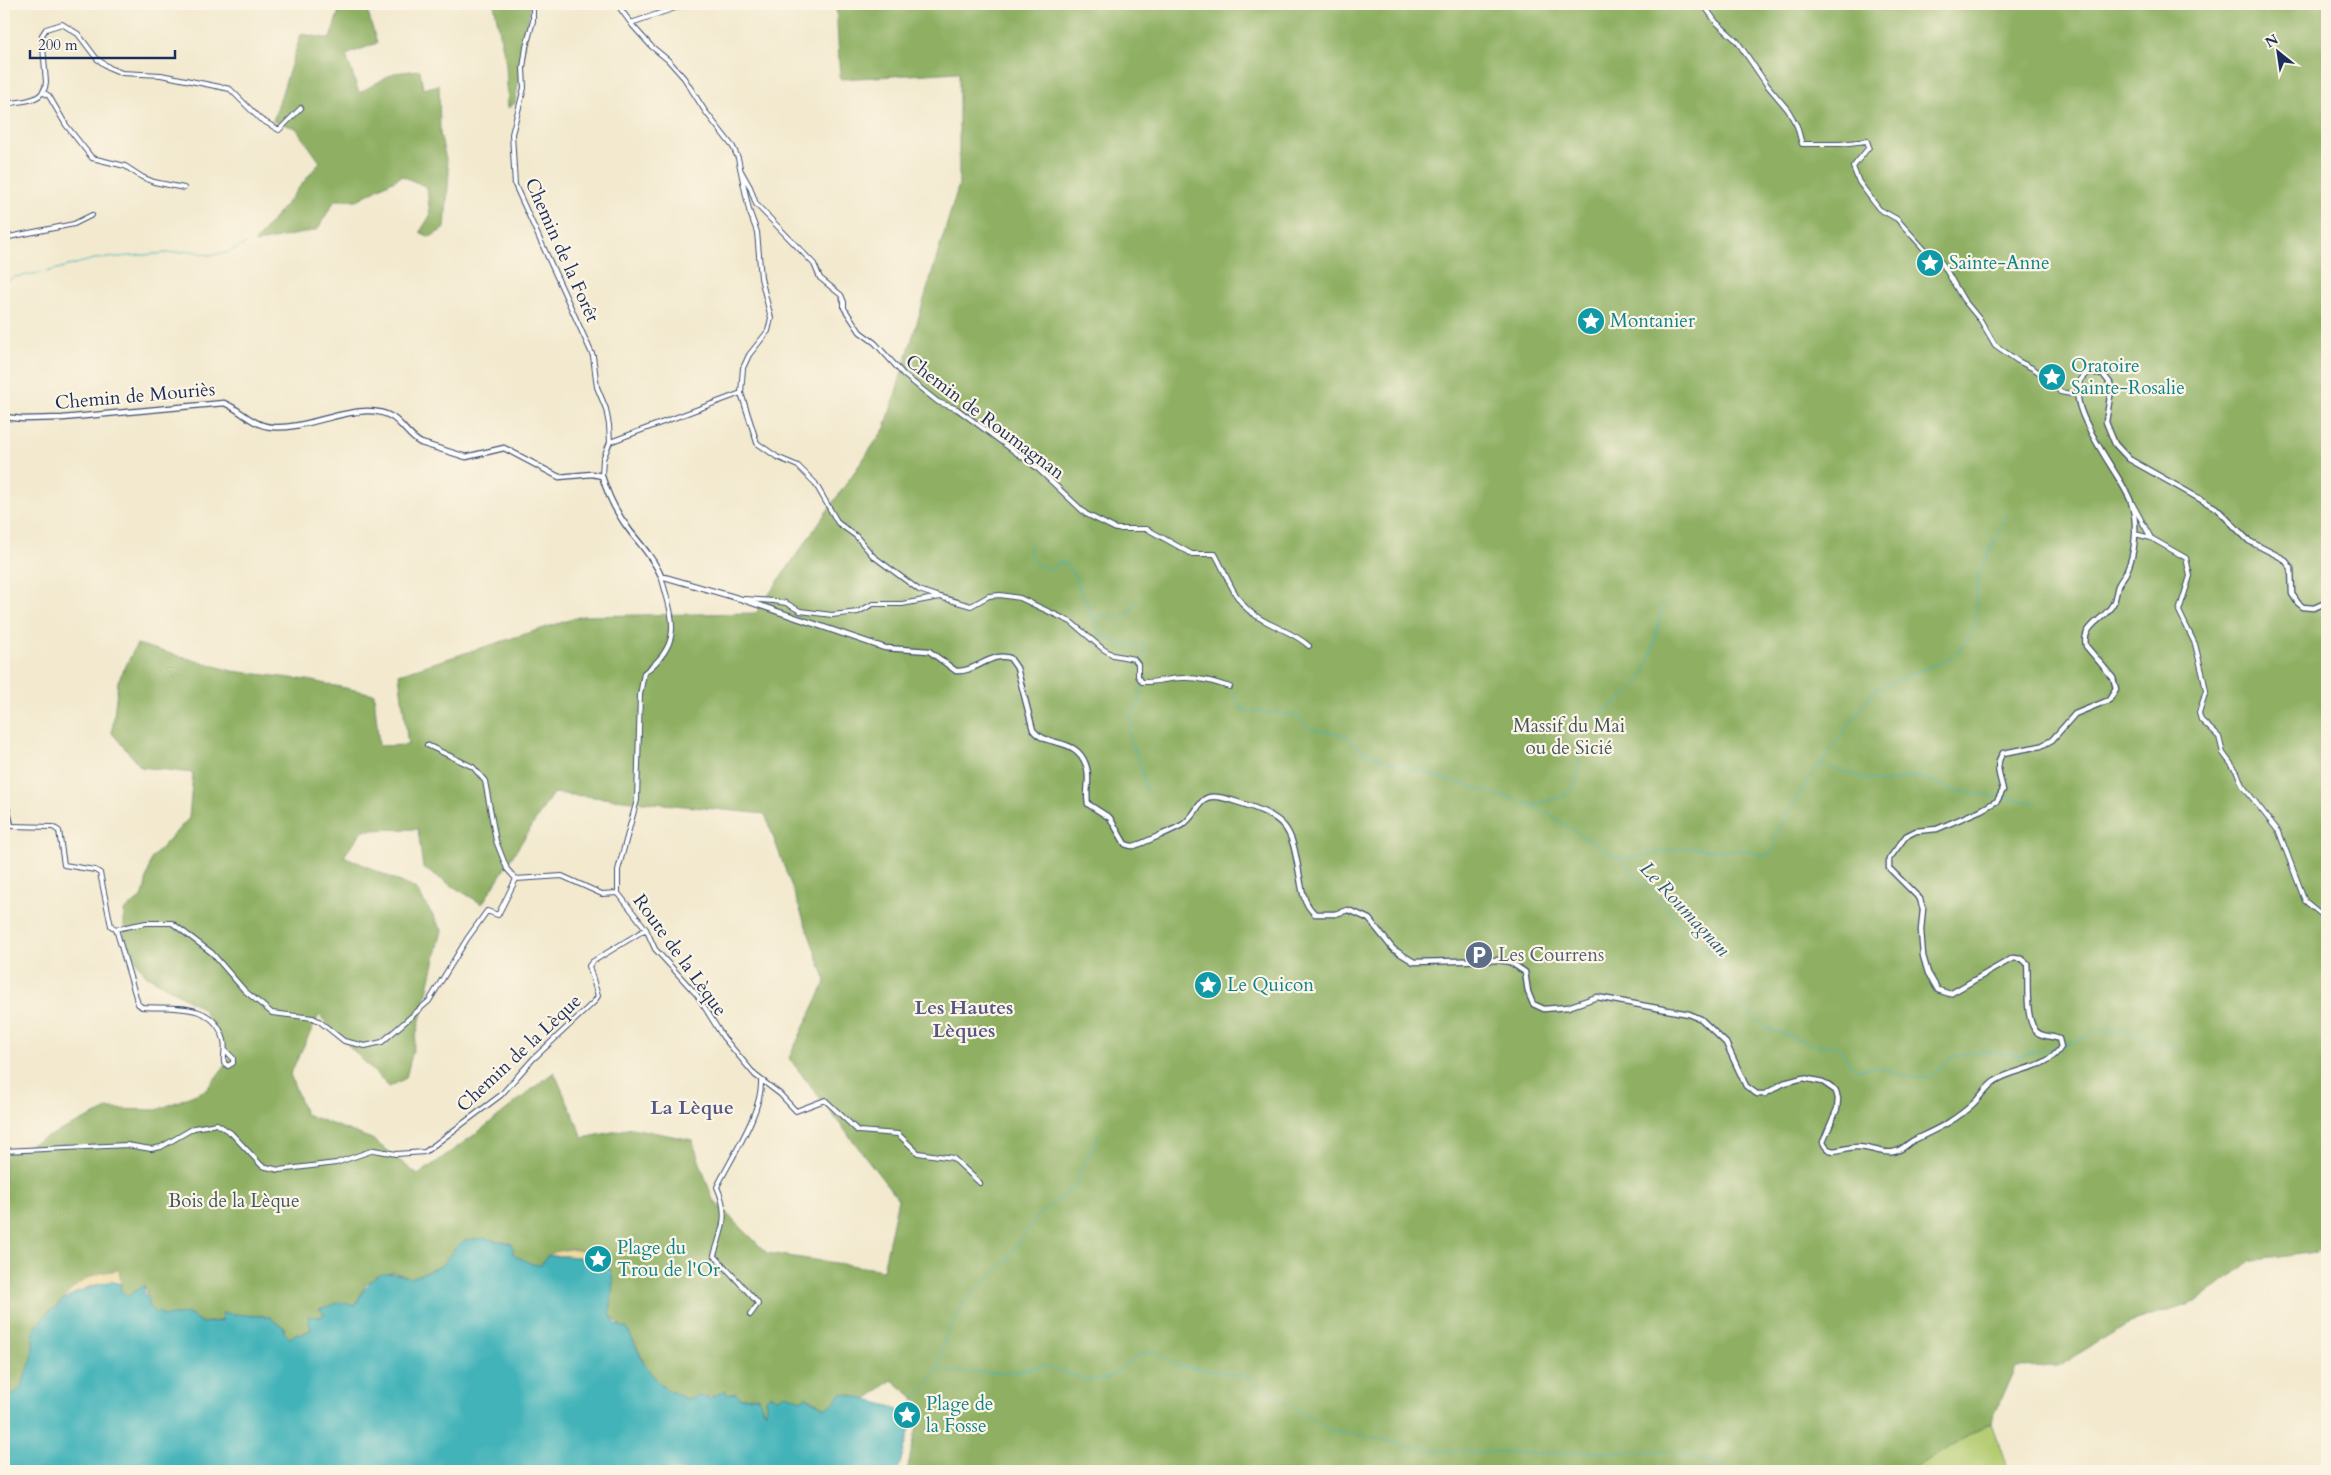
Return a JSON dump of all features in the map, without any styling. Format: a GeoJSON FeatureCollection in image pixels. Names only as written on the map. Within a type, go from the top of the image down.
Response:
{"type":"FeatureCollection","features":[{"type":"Feature","properties":{"kind":"street","name":"Chemin de la Forêt"},"geometry":{"type":"LineString","coordinates":[[533,4],[533,21],[524,61],[524,88],[512,134],[516,185],[593,356],[597,387],[606,410],[610,442],[603,459],[602,476]]}},
{"type":"Feature","properties":{"kind":"street"},"geometry":{"type":"LineString","coordinates":[[617,4],[631,24],[651,46],[668,60],[733,147],[741,172],[748,210],[757,232],[761,278],[771,325],[746,362],[741,394],[758,443],[776,458],[798,466],[815,483],[838,523],[856,536],[883,564],[919,590],[971,606],[989,596],[1000,595],[1020,598],[1072,622],[1103,650],[1113,656],[1134,659],[1138,664],[1138,676],[1142,682],[1155,683],[1181,678],[1210,680],[1230,687]]}},
{"type":"Feature","properties":{"kind":"street"},"geometry":{"type":"LineString","coordinates":[[631,24],[686,4]]}},
{"type":"Feature","properties":{"kind":"street"},"geometry":{"type":"LineString","coordinates":[[1703,4],[1716,22],[1737,41],[1767,85],[1788,110],[1797,126],[1802,144],[1840,144],[1867,141],[1869,147],[1852,167],[1859,182],[1875,204],[1897,219],[1924,249],[1942,263],[1963,299],[1981,321],[1995,344],[2056,385],[2060,392],[2077,395]]}},
{"type":"Feature","properties":{"kind":"street"},"geometry":{"type":"LineString","coordinates":[[4,104],[34,99],[43,92],[46,82],[42,35],[46,29],[62,24],[78,34],[97,59],[110,68],[122,73],[175,77],[230,89],[260,119],[279,130],[301,108]]}},
{"type":"Feature","properties":{"kind":"street"},"geometry":{"type":"LineString","coordinates":[[43,92],[49,96],[66,125],[92,158],[125,166],[142,178],[154,182],[184,188]]}},
{"type":"Feature","properties":{"kind":"street","name":"Chemin de Roumagnan"},"geometry":{"type":"LineString","coordinates":[[741,172],[750,187],[756,204],[814,264],[820,278],[841,295],[851,321],[904,375],[938,402],[957,409],[1037,468],[1086,514],[1116,529],[1147,529],[1192,554],[1215,554],[1242,604],[1252,613],[1301,638],[1310,646]]}},
{"type":"Feature","properties":{"kind":"street"},"geometry":{"type":"LineString","coordinates":[[4,238],[74,224],[92,215]]}},
{"type":"Feature","properties":{"kind":"street"},"geometry":{"type":"LineString","coordinates":[[2151,538],[2115,471],[2093,438],[2077,395],[2078,383],[2090,372],[2104,374],[2108,378],[2111,390],[2106,422],[2115,444],[2141,467],[2221,512],[2249,541],[2288,563],[2292,575],[2292,594],[2303,607],[2314,608],[2327,602]]}},
{"type":"Feature","properties":{"kind":"street"},"geometry":{"type":"LineString","coordinates":[[610,442],[741,394]]}},
{"type":"Feature","properties":{"kind":"street","name":"Chemin de Mouriès"},"geometry":{"type":"LineString","coordinates":[[4,416],[23,419],[64,418],[224,403],[259,424],[271,428],[328,420],[353,411],[372,412],[392,417],[414,439],[421,443],[466,458],[504,448],[559,477],[592,474],[602,476]]}},
{"type":"Feature","properties":{"kind":"street"},"geometry":{"type":"LineString","coordinates":[[602,476],[607,492],[619,516],[654,562],[662,576],[741,599],[885,648],[929,651],[956,671],[967,670],[999,657],[1010,658],[1017,668],[1033,730],[1040,736],[1064,743],[1080,754],[1088,772],[1088,804],[1110,818],[1125,844],[1137,845],[1184,824],[1199,804],[1210,796],[1223,797],[1265,811],[1279,819],[1290,833],[1295,847],[1305,900],[1315,914],[1335,914],[1348,910],[1356,912],[1368,920],[1393,949],[1414,962],[1499,960],[1510,962],[1525,972],[1528,992],[1533,1004],[1544,1009],[1568,1006],[1597,997],[1690,1014],[1701,1019],[1726,1044],[1746,1086],[1757,1094],[1765,1094],[1784,1084],[1803,1078],[1823,1082],[1836,1091],[1837,1109],[1824,1136],[1825,1148],[1831,1151],[1856,1147],[1893,1153],[1914,1139],[1948,1124],[1974,1103],[1992,1082],[2004,1076],[2047,1062],[2061,1048],[2060,1039],[2040,1034],[2034,1030],[2028,1012],[2027,963],[2022,959],[2013,958],[1950,994],[1938,990],[1928,974],[1923,956],[1920,899],[1889,868],[1889,858],[1906,836],[1946,825],[1997,801],[2003,790],[1998,760],[2003,752],[2041,746],[2052,740],[2075,714],[2109,700],[2116,689],[2113,678],[2086,646],[2086,634],[2088,629],[2104,616],[2114,602],[2117,587],[2130,562],[2135,534],[2131,502]]}},
{"type":"Feature","properties":{"kind":"street"},"geometry":{"type":"LineString","coordinates":[[2135,534],[2151,538],[2186,558],[2189,564],[2190,576],[2179,611],[2195,644],[2206,691],[2198,713],[2201,720],[2219,738],[2223,753],[2237,772],[2242,785],[2279,832],[2305,902],[2327,919]]}},
{"type":"Feature","properties":{"kind":"street","name":"Route de la Lèque"},"geometry":{"type":"LineString","coordinates":[[662,576],[670,610],[672,637],[668,650],[657,663],[644,673],[640,695],[637,800],[618,870],[618,893],[646,929],[654,949],[697,995],[723,1037],[761,1080],[780,1094],[796,1111],[825,1100],[858,1131],[898,1134],[918,1153],[953,1158],[980,1183]]}},
{"type":"Feature","properties":{"kind":"street"},"geometry":{"type":"LineString","coordinates":[[741,599],[786,603],[800,612],[832,615],[858,612],[873,604],[902,604],[940,597]]}},
{"type":"Feature","properties":{"kind":"street"},"geometry":{"type":"LineString","coordinates":[[427,745],[473,767],[485,781],[496,841],[507,869],[516,878],[562,876],[602,894],[618,893]]}},
{"type":"Feature","properties":{"kind":"street"},"geometry":{"type":"LineString","coordinates":[[4,795],[11,826]]}},
{"type":"Feature","properties":{"kind":"street"},"geometry":{"type":"LineString","coordinates":[[4,828],[11,826],[53,827],[59,831],[64,866],[95,870],[100,873],[111,926],[116,929],[138,1004],[142,1007],[178,1006],[200,1012],[217,1025],[225,1050]]}},
{"type":"Feature","properties":{"kind":"street"},"geometry":{"type":"LineString","coordinates":[[116,929],[146,923],[172,923],[212,953],[245,992],[272,1013],[313,1018],[320,1021],[344,1041],[365,1046],[382,1042],[430,1001],[467,939],[487,911],[498,915],[516,878]]}},
{"type":"Feature","properties":{"kind":"street","name":"Chemin de la Lèque"},"geometry":{"type":"LineString","coordinates":[[4,1150],[127,1145],[151,1149],[161,1147],[194,1128],[217,1124],[231,1133],[262,1166],[279,1170],[336,1163],[374,1150],[396,1154],[425,1152],[501,1095],[533,1059],[594,1002],[598,996],[588,966],[646,929]]}},
{"type":"Feature","properties":{"kind":"street"},"geometry":{"type":"LineString","coordinates":[[750,1315],[758,1304],[757,1302],[714,1255],[723,1226],[725,1210],[717,1186],[749,1122],[761,1090],[761,1080]]}},
{"type":"Feature","properties":{"kind":"green space"},"geometry":{"type":"Polygon","coordinates":[[[341,4],[385,4],[368,13],[377,43],[346,55],[359,93],[394,73],[420,70],[423,89],[439,85],[440,134],[449,172],[445,228],[430,237],[420,232],[430,216],[427,187],[402,176],[357,200],[335,200],[317,230],[254,243],[320,162],[296,128],[273,121],[301,34],[330,39],[341,4]]]}},
{"type":"Feature","properties":{"kind":"green space"},"geometry":{"type":"Polygon","coordinates":[[[494,4],[529,4],[530,8],[515,103],[508,108],[506,64],[494,4]]]}},
{"type":"Feature","properties":{"kind":"green space","name":"Massif du Mai ou de Sicié"},"geometry":{"type":"Polygon","coordinates":[[[836,4],[2327,4],[2327,1244],[2316,1252],[2250,1261],[2199,1301],[2129,1323],[2058,1366],[2015,1367],[1991,1422],[1910,1471],[907,1471],[917,1427],[915,1416],[919,1402],[892,1380],[864,1401],[850,1394],[827,1407],[806,1397],[801,1400],[793,1396],[768,1407],[766,1412],[753,1397],[740,1398],[733,1393],[730,1396],[686,1399],[663,1387],[645,1366],[635,1342],[610,1314],[613,1281],[602,1263],[583,1257],[547,1256],[540,1266],[513,1255],[457,1246],[441,1266],[411,1278],[393,1272],[366,1283],[355,1306],[319,1309],[325,1313],[323,1316],[308,1318],[312,1328],[310,1330],[290,1338],[284,1332],[284,1327],[262,1315],[202,1323],[189,1314],[163,1316],[159,1311],[155,1314],[149,1306],[146,1288],[140,1288],[128,1296],[120,1290],[121,1284],[61,1301],[56,1308],[48,1312],[35,1330],[32,1359],[21,1387],[14,1394],[4,1395],[4,1148],[12,1153],[108,1109],[157,1110],[206,1090],[231,1058],[202,1008],[146,975],[124,943],[124,911],[143,896],[151,859],[189,818],[193,773],[141,767],[112,733],[118,681],[137,644],[232,671],[307,680],[374,694],[379,746],[408,745],[399,674],[582,616],[756,613],[885,428],[959,184],[959,72],[840,79],[836,4]],[[553,793],[482,904],[423,868],[418,829],[363,830],[344,856],[416,889],[442,930],[406,1078],[389,1087],[319,1015],[290,1074],[305,1114],[372,1139],[418,1175],[477,1133],[554,1072],[583,1138],[632,1128],[692,1140],[713,1200],[767,1253],[883,1270],[898,1199],[789,1058],[826,981],[765,814],[553,793]]]}},
{"type":"Feature","properties":{"kind":"green space"},"geometry":{"type":"Polygon","coordinates":[[[1991,1422],[2008,1471],[1910,1471],[1991,1422]]]}},
{"type":"Feature","properties":{"kind":"sand","name":"Plage du Trou de l'Or"},"geometry":{"type":"Polygon","coordinates":[[[570,1249],[593,1253],[610,1261],[611,1270],[596,1261],[588,1259],[572,1256],[547,1256],[554,1252],[570,1249]]]}},
{"type":"Feature","properties":{"kind":"sand"},"geometry":{"type":"Polygon","coordinates":[[[119,1270],[121,1284],[105,1283],[90,1286],[61,1301],[74,1287],[87,1279],[101,1273],[119,1270]]]}},
{"type":"Feature","properties":{"kind":"water"},"geometry":{"type":"Polygon","coordinates":[[[484,1238],[512,1244],[514,1255],[532,1264],[541,1265],[547,1256],[572,1256],[596,1261],[611,1270],[613,1281],[610,1314],[617,1325],[627,1328],[645,1366],[663,1387],[686,1399],[699,1396],[710,1398],[726,1390],[727,1395],[736,1393],[740,1398],[758,1397],[763,1410],[766,1412],[766,1398],[770,1395],[777,1398],[786,1394],[801,1400],[806,1397],[825,1408],[834,1403],[841,1393],[897,1408],[911,1426],[898,1471],[4,1471],[4,1395],[14,1394],[21,1387],[32,1359],[34,1330],[48,1312],[56,1308],[61,1301],[79,1291],[111,1281],[121,1284],[120,1290],[128,1296],[144,1285],[145,1295],[149,1299],[149,1306],[155,1313],[159,1311],[163,1316],[189,1314],[202,1323],[222,1321],[222,1313],[271,1317],[275,1322],[284,1327],[284,1332],[290,1338],[295,1334],[301,1335],[311,1330],[308,1316],[320,1317],[325,1314],[319,1309],[341,1302],[355,1306],[370,1281],[376,1277],[382,1274],[390,1274],[411,1278],[441,1266],[457,1246],[466,1240],[484,1238]]]}},
{"type":"Feature","properties":{"kind":"waterway"},"geometry":{"type":"LineString","coordinates":[[4,282],[15,277],[46,272],[94,259],[192,251],[208,255],[226,253],[246,244]]}},
{"type":"Feature","properties":{"kind":"waterway","name":"Le Roumagnan"},"geometry":{"type":"LineString","coordinates":[[1622,859],[1691,847],[1718,851],[1743,850],[1764,856],[1774,851],[1774,838],[1799,794],[1875,689],[1952,658],[1966,642],[1975,620],[1978,576],[2007,514]]}},
{"type":"Feature","properties":{"kind":"waterway"},"geometry":{"type":"LineString","coordinates":[[1029,545],[1032,559],[1042,568],[1053,570],[1060,561],[1067,565],[1074,575],[1101,635],[1127,646],[1143,645],[1145,651],[1139,668]]}},
{"type":"Feature","properties":{"kind":"waterway"},"geometry":{"type":"LineString","coordinates":[[1093,619],[1103,615],[1118,618],[1132,612],[1134,605],[1138,602]]}},
{"type":"Feature","properties":{"kind":"waterway","name":"Le Roumagnan"},"geometry":{"type":"LineString","coordinates":[[1533,805],[1563,796],[1575,785],[1580,749],[1585,731],[1597,716],[1629,693],[1641,679],[1652,652],[1664,602]]}},
{"type":"Feature","properties":{"kind":"waterway"},"geometry":{"type":"LineString","coordinates":[[1144,684],[1139,692],[1141,701],[1130,716],[1134,724],[1129,729],[1129,736],[1140,764],[1146,791]]}},
{"type":"Feature","properties":{"kind":"waterway","name":"Le Roumagnan"},"geometry":{"type":"LineString","coordinates":[[1232,692],[1243,710],[1296,715],[1310,729],[1346,735],[1362,751],[1383,760]]}},
{"type":"Feature","properties":{"kind":"waterway","name":"Le Roumagnan"},"geometry":{"type":"LineString","coordinates":[[1389,762],[1533,805],[1620,859],[1673,913],[1696,941],[1706,949],[1722,970],[1735,1003],[1767,1028],[1811,1044],[1839,1047],[1849,1063],[1857,1069],[1878,1067],[1915,1078],[1930,1077],[1953,1056],[1981,1051],[2022,1056],[2059,1046]]}},
{"type":"Feature","properties":{"kind":"waterway","name":"Le Roumagnan"},"geometry":{"type":"LineString","coordinates":[[1821,765],[1827,767]]}},
{"type":"Feature","properties":{"kind":"waterway","name":"Le Roumagnan"},"geometry":{"type":"LineString","coordinates":[[1832,768],[1881,783],[1906,777],[1926,778],[1951,790],[1997,797]]}},
{"type":"Feature","properties":{"kind":"waterway","name":"Le Roumagnan"},"geometry":{"type":"LineString","coordinates":[[2001,797],[2037,803]]}},
{"type":"Feature","properties":{"kind":"waterway","name":"Le Roumagnan"},"geometry":{"type":"LineString","coordinates":[[2063,1046],[2095,1032],[2120,1031],[2179,1048]]}},
{"type":"Feature","properties":{"kind":"waterway"},"geometry":{"type":"LineString","coordinates":[[937,1371],[945,1338],[965,1301],[1006,1261],[1037,1216],[1074,1187],[1099,1134]]}},
{"type":"Feature","properties":{"kind":"waterway"},"geometry":{"type":"LineString","coordinates":[[912,1403],[937,1371],[1004,1373],[1046,1366],[1088,1380],[1108,1378],[1142,1353],[1157,1352],[1176,1365],[1247,1377],[1332,1431],[1373,1437],[1413,1448],[1446,1451],[1538,1453],[1679,1451],[1730,1471]]}},
{"type":"Feature","properties":{"kind":"place","name":"Sainte-Anne"},"geometry":{"type":"Point","coordinates":[1930,263]}},
{"type":"Feature","properties":{"kind":"place","name":"Montanier"},"geometry":{"type":"Point","coordinates":[1591,321]}},
{"type":"Feature","properties":{"kind":"place","name":"Oratoire Sainte-Rosalie"},"geometry":{"type":"Point","coordinates":[2052,377]}},
{"type":"Feature","properties":{"kind":"place","name":"Les Courrens"},"geometry":{"type":"Point","coordinates":[1479,955]}},
{"type":"Feature","properties":{"kind":"place","name":"Le Quicon"},"geometry":{"type":"Point","coordinates":[1208,985]}},
{"type":"Feature","properties":{"kind":"place","name":"Plage du Trou de l'Or"},"geometry":{"type":"Point","coordinates":[598,1259]}},
{"type":"Feature","properties":{"kind":"place","name":"Plage de la Fosse"},"geometry":{"type":"Point","coordinates":[907,1415]}},
{"type":"Feature","properties":{"kind":"district","name":"Les Hautes Lèques"},"geometry":{"type":"Point","coordinates":[964,1018]}},
{"type":"Feature","properties":{"kind":"district","name":"La Lèque"},"geometry":{"type":"Point","coordinates":[692,1107]}},
{"type":"Feature","properties":{"kind":"park label","name":"Bois de la Lèque"},"geometry":{"type":"Point","coordinates":[234,1201]}}]}
